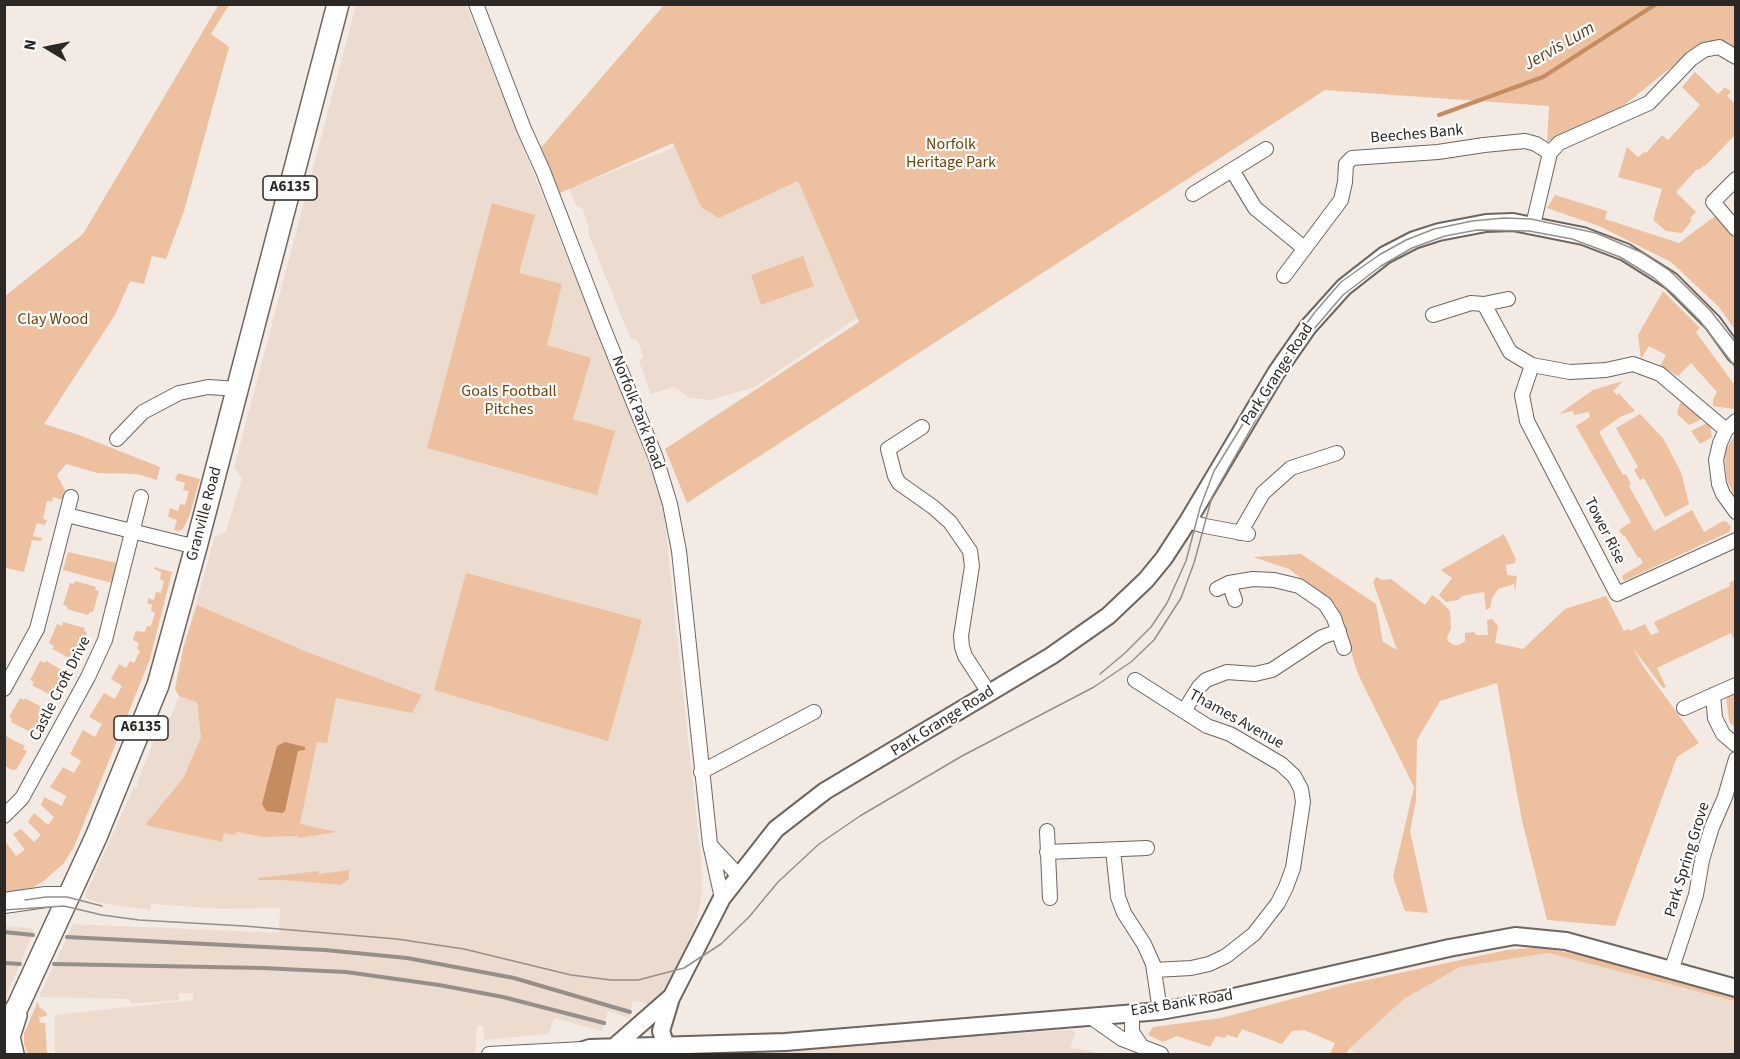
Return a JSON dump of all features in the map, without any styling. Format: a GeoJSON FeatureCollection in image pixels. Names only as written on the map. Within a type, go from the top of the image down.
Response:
{"type":"FeatureCollection","features":[{"type":"Feature","properties":{"kind":"main road","name":"Granville Road"},"geometry":{"type":"LineString","coordinates":[[13,1054],[9,1037],[18,1006],[96,837],[158,685],[338,4]]}},
{"type":"Feature","properties":{"kind":"main road"},"geometry":{"type":"LineString","coordinates":[[4,903],[46,897],[68,897]]}},
{"type":"Feature","properties":{"kind":"main road","name":"Granville Road"},"geometry":{"type":"LineString","coordinates":[[4,1027],[18,1006]]}},
{"type":"Feature","properties":{"kind":"street","name":"Norfolk Park Road"},"geometry":{"type":"LineString","coordinates":[[476,4],[656,458],[670,504],[679,551],[710,844],[722,898]]}},
{"type":"Feature","properties":{"kind":"street"},"geometry":{"type":"LineString","coordinates":[[1533,225],[1550,153],[1559,143],[1649,103],[1691,59],[1704,50],[1719,47],[1736,57]]}},
{"type":"Feature","properties":{"kind":"street","name":"Beeches Bank"},"geometry":{"type":"LineString","coordinates":[[1284,276],[1341,200],[1346,164],[1352,158],[1438,152],[1525,141],[1536,144],[1550,153]]}},
{"type":"Feature","properties":{"kind":"street"},"geometry":{"type":"LineString","coordinates":[[1193,194],[1266,149]]}},
{"type":"Feature","properties":{"kind":"street"},"geometry":{"type":"LineString","coordinates":[[1232,170],[1255,208],[1304,248]]}},
{"type":"Feature","properties":{"kind":"street"},"geometry":{"type":"LineString","coordinates":[[1736,179],[1713,202],[1736,229]]}},
{"type":"Feature","properties":{"kind":"street","name":"Park Grange Road"},"geometry":{"type":"LineString","coordinates":[[722,898],[776,829],[825,792],[1079,638],[1108,616],[1157,567],[1188,521],[1296,343],[1325,307],[1362,271],[1385,255],[1414,240],[1439,232],[1486,223],[1513,222],[1583,236],[1625,252],[1671,281],[1713,323],[1736,356]]}},
{"type":"Feature","properties":{"kind":"street"},"geometry":{"type":"LineString","coordinates":[[1433,315],[1470,303],[1484,304],[1508,299]]}},
{"type":"Feature","properties":{"kind":"street"},"geometry":{"type":"LineString","coordinates":[[1484,304],[1510,352],[1532,365],[1570,372],[1606,370],[1633,364],[1660,374],[1731,426],[1720,442],[1716,460],[1719,484],[1736,512]]}},
{"type":"Feature","properties":{"kind":"street","name":"Tower Rise"},"geometry":{"type":"LineString","coordinates":[[1532,365],[1521,395],[1527,420],[1617,594],[1736,540]]}},
{"type":"Feature","properties":{"kind":"street"},"geometry":{"type":"LineString","coordinates":[[117,439],[143,412],[178,393],[208,387],[238,389]]}},
{"type":"Feature","properties":{"kind":"street"},"geometry":{"type":"LineString","coordinates":[[922,427],[888,450],[899,483],[950,522],[970,551],[972,566],[961,636],[962,647],[965,656],[989,693]]}},
{"type":"Feature","properties":{"kind":"street"},"geometry":{"type":"LineString","coordinates":[[1188,521],[1245,534],[1246,525],[1263,493],[1291,468],[1337,453]]}},
{"type":"Feature","properties":{"kind":"street"},"geometry":{"type":"LineString","coordinates":[[4,689],[37,629],[71,497]]}},
{"type":"Feature","properties":{"kind":"street","name":"Castle Croft Drive"},"geometry":{"type":"LineString","coordinates":[[4,816],[21,798],[101,649],[141,497]]}},
{"type":"Feature","properties":{"kind":"street"},"geometry":{"type":"LineString","coordinates":[[67,515],[196,547]]}},
{"type":"Feature","properties":{"kind":"street"},"geometry":{"type":"LineString","coordinates":[[1235,600],[1223,586],[1253,579],[1274,579],[1299,586],[1325,604],[1339,631],[1344,648]]}},
{"type":"Feature","properties":{"kind":"street"},"geometry":{"type":"LineString","coordinates":[[1184,711],[1206,680],[1227,672],[1255,674],[1272,670],[1322,637],[1339,631]]}},
{"type":"Feature","properties":{"kind":"street","name":"Thames Avenue"},"geometry":{"type":"LineString","coordinates":[[1135,680],[1207,726],[1230,734],[1281,764],[1294,776],[1301,789],[1303,802],[1290,877],[1278,903],[1254,934],[1226,956],[1209,964],[1191,968],[1154,970]]}},
{"type":"Feature","properties":{"kind":"street"},"geometry":{"type":"LineString","coordinates":[[1684,708],[1736,685]]}},
{"type":"Feature","properties":{"kind":"street"},"geometry":{"type":"LineString","coordinates":[[1713,695],[1715,718],[1723,734],[1736,745]]}},
{"type":"Feature","properties":{"kind":"street"},"geometry":{"type":"LineString","coordinates":[[701,772],[814,712]]}},
{"type":"Feature","properties":{"kind":"street","name":"Park Spring Grove"},"geometry":{"type":"LineString","coordinates":[[1671,970],[1696,896],[1705,849],[1725,797],[1736,759]]}},
{"type":"Feature","properties":{"kind":"street"},"geometry":{"type":"LineString","coordinates":[[1047,831],[1050,898]]}},
{"type":"Feature","properties":{"kind":"street"},"geometry":{"type":"LineString","coordinates":[[710,844],[739,876]]}},
{"type":"Feature","properties":{"kind":"street"},"geometry":{"type":"LineString","coordinates":[[1047,852],[1147,848]]}},
{"type":"Feature","properties":{"kind":"street"},"geometry":{"type":"LineString","coordinates":[[1113,850],[1118,897],[1124,913],[1144,944],[1154,970],[1160,1011]]}},
{"type":"Feature","properties":{"kind":"street"},"geometry":{"type":"LineString","coordinates":[[666,1046],[661,1031],[671,998],[722,898]]}},
{"type":"Feature","properties":{"kind":"street","name":"East Bank Road"},"geometry":{"type":"LineString","coordinates":[[571,1054],[616,1047],[785,1042],[1160,1011],[1216,1001],[1449,948],[1515,936],[1566,941],[1736,988]]}},
{"type":"Feature","properties":{"kind":"street"},"geometry":{"type":"LineString","coordinates":[[616,1047],[671,998]]}},
{"type":"Feature","properties":{"kind":"street"},"geometry":{"type":"LineString","coordinates":[[1132,1012],[1132,1032],[1143,1048]]}},
{"type":"Feature","properties":{"kind":"street"},"geometry":{"type":"LineString","coordinates":[[1089,1016],[1122,1039],[1161,1054]]}},
{"type":"Feature","properties":{"kind":"street"},"geometry":{"type":"LineString","coordinates":[[489,1054],[591,1051]]}},
{"type":"Feature","properties":{"kind":"shaded area"},"geometry":{"type":"Polygon","coordinates":[[[356,5],[466,5],[644,449],[650,455],[658,480],[664,515],[701,858],[702,890],[698,916],[684,953],[659,997],[652,1005],[633,1000],[629,1018],[608,1011],[602,1031],[554,1018],[549,1034],[484,1040],[483,1026],[477,1025],[475,1054],[55,1054],[55,1015],[193,1000],[193,993],[179,993],[179,1000],[132,1004],[129,999],[39,997],[73,924],[279,933],[280,908],[222,909],[151,904],[150,910],[101,903],[87,899],[85,895],[134,787],[139,788],[137,783],[163,717],[171,717],[179,696],[175,689],[183,649],[215,536],[226,532],[242,478],[234,468],[356,5]]]}},
{"type":"Feature","properties":{"kind":"shaded area"},"geometry":{"type":"Polygon","coordinates":[[[769,103],[858,317],[755,387],[711,400],[690,398],[674,387],[651,394],[640,364],[643,356],[638,341],[630,338],[588,233],[589,228],[583,209],[576,205],[569,188],[661,153],[769,103]]]}},
{"type":"Feature","properties":{"kind":"shaded area"},"geometry":{"type":"Polygon","coordinates":[[[285,742],[305,747],[305,750],[298,751],[285,811],[282,813],[266,811],[262,804],[277,746],[285,742]]]}},
{"type":"Feature","properties":{"kind":"shaded area"},"geometry":{"type":"Polygon","coordinates":[[[5,926],[31,928],[34,931],[5,998],[5,926]]]}},
{"type":"Feature","properties":{"kind":"shaded area"},"geometry":{"type":"Polygon","coordinates":[[[1548,953],[1641,973],[1735,1000],[1735,1054],[1355,1054],[1350,1048],[1404,999],[1460,967],[1548,953]]]}},
{"type":"Feature","properties":{"kind":"shaded area"},"geometry":{"type":"Polygon","coordinates":[[[1073,1030],[1075,1034],[1070,1047],[1104,1054],[686,1053],[1073,1030]]]}},
{"type":"Feature","properties":{"kind":"green space","name":"Clay Wood"},"geometry":{"type":"Polygon","coordinates":[[[219,4],[229,5],[211,34],[229,47],[184,211],[166,259],[152,256],[144,284],[130,281],[115,315],[44,424],[79,435],[160,467],[157,480],[137,474],[97,473],[66,464],[57,475],[65,490],[63,500],[53,497],[52,502],[47,501],[43,519],[47,520],[45,525],[37,523],[33,536],[42,538],[41,541],[32,540],[24,572],[6,568],[5,571],[5,296],[83,234],[219,4]]]}},
{"type":"Feature","properties":{"kind":"green space","name":"Norfolk Heritage Park"},"geometry":{"type":"Polygon","coordinates":[[[664,5],[1735,5],[1735,49],[1718,41],[1699,45],[1618,110],[1547,142],[1549,106],[1325,90],[687,503],[665,449],[859,322],[798,181],[719,218],[701,207],[673,143],[558,194],[539,150],[664,5]]]}},
{"type":"Feature","properties":{"kind":"green space"},"geometry":{"type":"Polygon","coordinates":[[[1695,72],[1718,94],[1725,87],[1731,92],[1727,96],[1735,104],[1735,135],[1705,166],[1697,169],[1676,192],[1696,212],[1690,218],[1692,220],[1682,233],[1666,231],[1653,220],[1662,189],[1618,177],[1627,147],[1638,157],[1646,153],[1662,135],[1668,140],[1700,105],[1682,87],[1695,72]]]}},
{"type":"Feature","properties":{"kind":"green space"},"geometry":{"type":"Polygon","coordinates":[[[1555,195],[1607,211],[1605,219],[1679,243],[1715,216],[1735,239],[1735,330],[1719,307],[1671,262],[1599,226],[1547,208],[1555,195]]]}},
{"type":"Feature","properties":{"kind":"green space","name":"Goals Football Pitches"},"geometry":{"type":"Polygon","coordinates":[[[492,203],[535,215],[519,273],[562,284],[547,345],[591,358],[573,419],[615,431],[597,495],[427,448],[492,203]]]}},
{"type":"Feature","properties":{"kind":"green space"},"geometry":{"type":"Polygon","coordinates":[[[803,256],[814,286],[761,305],[751,275],[803,256]]]}},
{"type":"Feature","properties":{"kind":"green space"},"geometry":{"type":"Polygon","coordinates":[[[1663,291],[1700,328],[1696,332],[1733,383],[1735,382],[1735,407],[1733,409],[1713,406],[1713,399],[1717,392],[1691,363],[1678,376],[1660,366],[1666,355],[1649,346],[1641,359],[1638,335],[1663,291]]]}},
{"type":"Feature","properties":{"kind":"green space"},"geometry":{"type":"Polygon","coordinates":[[[1623,381],[1613,391],[1617,395],[1619,393],[1635,411],[1620,417],[1599,432],[1623,475],[1626,474],[1631,484],[1629,486],[1654,531],[1692,510],[1704,532],[1726,521],[1731,527],[1729,532],[1624,581],[1622,576],[1643,563],[1619,530],[1631,522],[1576,426],[1590,417],[1589,412],[1574,415],[1573,411],[1559,414],[1593,390],[1623,381]]]}},
{"type":"Feature","properties":{"kind":"green space"},"geometry":{"type":"Polygon","coordinates":[[[1683,402],[1702,419],[1689,425],[1677,414],[1680,403],[1683,402]]]}},
{"type":"Feature","properties":{"kind":"green space"},"geometry":{"type":"Polygon","coordinates":[[[1640,414],[1663,438],[1681,472],[1689,504],[1665,517],[1644,478],[1640,480],[1634,470],[1638,467],[1616,428],[1640,414]]]}},
{"type":"Feature","properties":{"kind":"green space"},"geometry":{"type":"Polygon","coordinates":[[[1707,423],[1710,425],[1712,437],[1700,444],[1691,431],[1707,423]]]}},
{"type":"Feature","properties":{"kind":"green space"},"geometry":{"type":"Polygon","coordinates":[[[1735,435],[1735,497],[1727,480],[1724,452],[1735,435]]]}},
{"type":"Feature","properties":{"kind":"green space"},"geometry":{"type":"Polygon","coordinates":[[[178,473],[200,479],[189,517],[183,529],[178,531],[174,530],[177,520],[168,517],[170,508],[178,511],[180,504],[185,505],[189,491],[183,490],[185,483],[175,480],[178,473]]]}},
{"type":"Feature","properties":{"kind":"green space"},"geometry":{"type":"Polygon","coordinates":[[[1504,534],[1516,559],[1515,563],[1506,565],[1507,575],[1517,576],[1515,592],[1514,584],[1498,589],[1492,598],[1490,608],[1486,610],[1484,592],[1446,602],[1439,595],[1452,578],[1441,570],[1504,534]]]}},
{"type":"Feature","properties":{"kind":"green space"},"geometry":{"type":"Polygon","coordinates":[[[68,552],[117,563],[112,583],[63,570],[68,552]]]}},
{"type":"Feature","properties":{"kind":"green space"},"geometry":{"type":"Polygon","coordinates":[[[1301,554],[1376,604],[1383,642],[1397,650],[1373,582],[1376,577],[1382,580],[1391,579],[1425,605],[1432,595],[1438,599],[1450,611],[1451,629],[1447,637],[1448,641],[1454,645],[1465,641],[1465,633],[1488,635],[1487,620],[1492,619],[1498,626],[1495,643],[1523,649],[1565,609],[1606,596],[1624,631],[1629,629],[1630,631],[1645,624],[1651,635],[1659,632],[1654,622],[1730,586],[1729,583],[1735,580],[1735,642],[1731,633],[1657,668],[1666,687],[1663,688],[1633,648],[1643,666],[1699,743],[1677,757],[1615,926],[1547,920],[1522,821],[1497,683],[1440,701],[1417,740],[1416,801],[1410,831],[1428,913],[1405,911],[1393,877],[1414,787],[1358,674],[1336,605],[1289,569],[1253,557],[1301,554]]]}},
{"type":"Feature","properties":{"kind":"green space"},"geometry":{"type":"Polygon","coordinates":[[[154,567],[172,572],[150,659],[74,847],[63,864],[45,880],[26,892],[5,897],[5,841],[16,856],[25,850],[13,834],[21,829],[34,842],[41,835],[28,822],[34,813],[48,825],[54,817],[41,805],[44,797],[62,806],[66,796],[50,787],[63,767],[74,773],[81,761],[70,754],[83,730],[95,737],[102,724],[89,717],[104,693],[115,699],[122,686],[111,679],[119,664],[126,668],[130,661],[134,663],[140,651],[137,649],[139,643],[133,640],[135,633],[145,632],[147,626],[151,626],[155,613],[151,611],[152,605],[147,603],[148,598],[154,600],[156,592],[161,593],[164,581],[160,579],[161,572],[154,567]]]}},
{"type":"Feature","properties":{"kind":"green space"},"geometry":{"type":"Polygon","coordinates":[[[466,573],[642,620],[608,741],[434,690],[466,573]]]}},
{"type":"Feature","properties":{"kind":"green space"},"geometry":{"type":"Polygon","coordinates":[[[75,581],[96,587],[95,590],[99,591],[93,612],[88,615],[67,609],[67,606],[63,605],[70,583],[74,584],[75,581]]]}},
{"type":"Feature","properties":{"kind":"green space"},"geometry":{"type":"Polygon","coordinates":[[[197,605],[307,652],[422,695],[412,713],[336,698],[327,743],[317,742],[300,824],[337,832],[298,838],[298,836],[263,837],[236,832],[235,835],[224,833],[222,842],[145,825],[184,777],[201,737],[197,702],[179,696],[175,689],[183,649],[197,605]]]}},
{"type":"Feature","properties":{"kind":"green space"},"geometry":{"type":"Polygon","coordinates":[[[63,622],[85,628],[84,631],[87,632],[77,658],[74,657],[72,660],[52,649],[54,646],[49,643],[57,624],[62,626],[63,622]]]}},
{"type":"Feature","properties":{"kind":"green space"},"geometry":{"type":"Polygon","coordinates":[[[40,661],[45,663],[46,661],[66,672],[65,675],[68,676],[57,695],[54,693],[52,696],[32,685],[34,682],[30,680],[40,661]]]}},
{"type":"Feature","properties":{"kind":"green space"},"geometry":{"type":"Polygon","coordinates":[[[1735,691],[1735,728],[1729,721],[1726,696],[1735,691]]]}},
{"type":"Feature","properties":{"kind":"green space"},"geometry":{"type":"Polygon","coordinates":[[[20,698],[24,700],[25,698],[45,709],[44,712],[47,714],[36,733],[11,722],[12,719],[9,717],[20,698]]]}},
{"type":"Feature","properties":{"kind":"green space"},"geometry":{"type":"Polygon","coordinates":[[[4,735],[25,746],[23,749],[27,751],[16,770],[5,766],[4,735]]]}},
{"type":"Feature","properties":{"kind":"green space"},"geometry":{"type":"Polygon","coordinates":[[[349,870],[349,879],[341,885],[258,880],[258,878],[319,871],[319,874],[349,870]]]}},
{"type":"Feature","properties":{"kind":"green space"},"geometry":{"type":"Polygon","coordinates":[[[1541,947],[1599,959],[1735,994],[1735,1001],[1548,953],[1460,967],[1404,999],[1346,1054],[1330,1054],[1335,1043],[1304,1030],[1292,1031],[1282,1044],[1242,1029],[1237,1038],[1227,1035],[1225,1038],[1216,1036],[1210,1047],[1177,1036],[1163,1042],[1148,1035],[1153,1027],[1221,1018],[1348,984],[1507,950],[1541,947]]]}},
{"type":"Feature","properties":{"kind":"green space"},"geometry":{"type":"Polygon","coordinates":[[[38,1001],[39,1007],[46,1012],[47,1016],[39,1017],[40,1023],[45,1023],[47,1054],[28,1054],[24,1044],[24,1034],[38,1001]]]}},
{"type":"Feature","properties":{"kind":"waterway","name":"Jervis Lum"},"geometry":{"type":"LineString","coordinates":[[1439,115],[1543,77],[1656,4]]}},
{"type":"Feature","properties":{"kind":"tram line"},"geometry":{"type":"LineString","coordinates":[[1100,674],[1151,627],[1167,603],[1186,561],[1200,508],[1214,471],[1294,341],[1341,282],[1379,255],[1406,240],[1434,229],[1472,221],[1504,218],[1531,219],[1596,233],[1643,253],[1670,271],[1710,310],[1736,343]]}},
{"type":"Feature","properties":{"kind":"tram line"},"geometry":{"type":"LineString","coordinates":[[4,910],[64,906],[102,915],[139,920],[397,939],[464,949],[571,975],[611,980],[638,980],[684,968],[721,944],[749,917],[778,882],[819,844],[860,816],[962,756],[1094,687],[1131,662],[1154,640],[1181,598],[1194,563],[1212,497],[1278,381],[1308,336],[1343,295],[1381,266],[1412,248],[1445,236],[1477,230],[1529,231],[1572,239],[1620,257],[1654,278],[1700,321],[1736,368]]}},
{"type":"Feature","properties":{"kind":"tram line"},"geometry":{"type":"LineString","coordinates":[[25,900],[67,897],[102,906]]}},
{"type":"Feature","properties":{"kind":"railway"},"geometry":{"type":"LineString","coordinates":[[4,932],[33,935]]}},
{"type":"Feature","properties":{"kind":"railway"},"geometry":{"type":"LineString","coordinates":[[67,937],[325,950],[407,958],[514,978],[630,1012]]}},
{"type":"Feature","properties":{"kind":"railway"},"geometry":{"type":"LineString","coordinates":[[4,963],[20,964]]}},
{"type":"Feature","properties":{"kind":"railway"},"geometry":{"type":"LineString","coordinates":[[54,964],[346,972],[503,997],[604,1023]]}}]}
